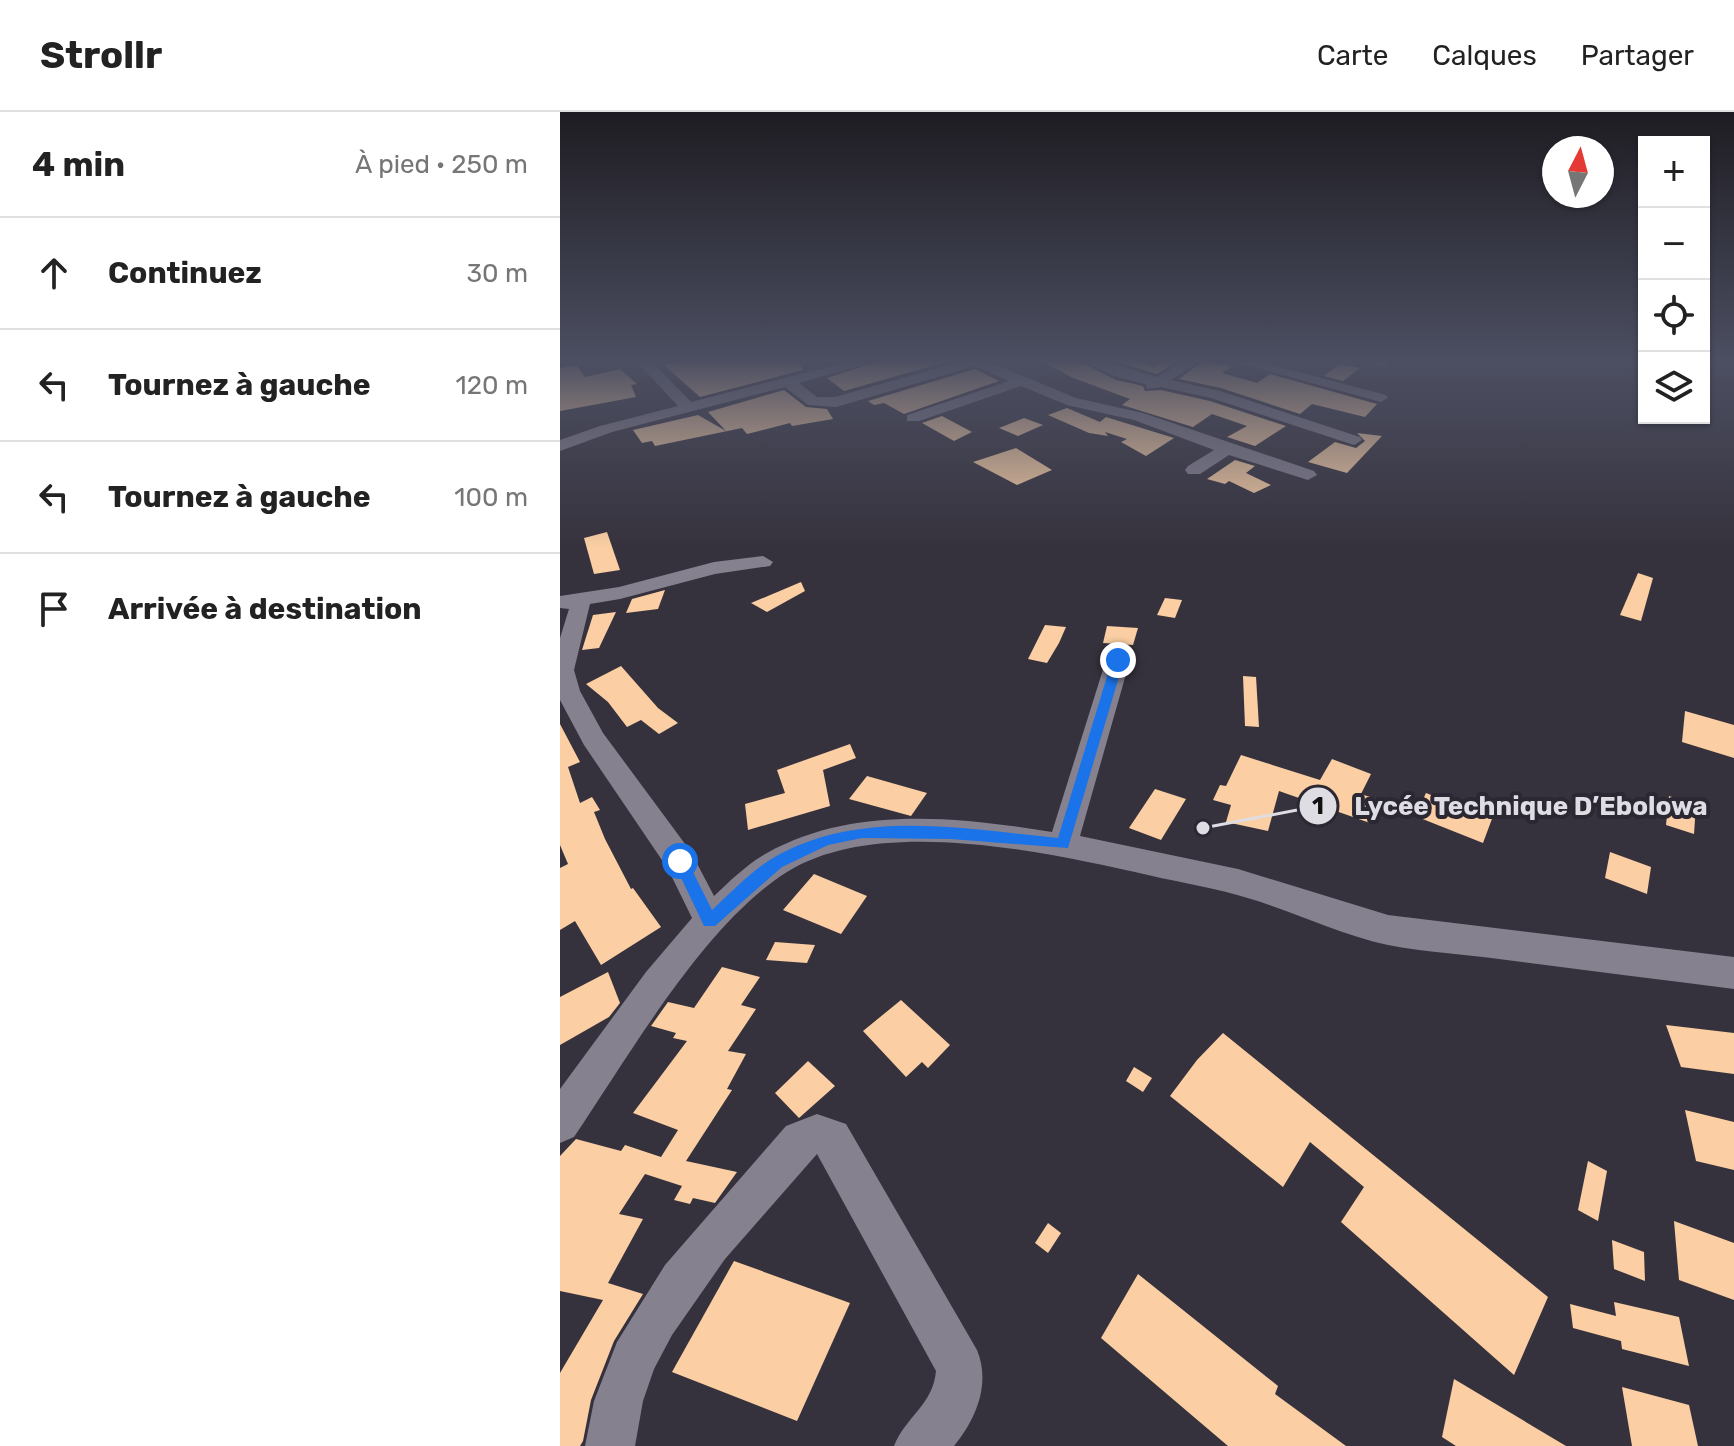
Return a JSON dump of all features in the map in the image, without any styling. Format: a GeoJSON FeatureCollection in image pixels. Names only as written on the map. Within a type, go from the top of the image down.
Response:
{"type":"FeatureCollection","features":[{"type":"Feature","properties":{"kind":"street"},"geometry":{"type":"LineString","coordinates":[[561,440],[627,423]]}},
{"type":"Feature","properties":{"kind":"street"},"geometry":{"type":"LineString","coordinates":[[1158,423],[1308,475]]}},
{"type":"Feature","properties":{"kind":"street"},"geometry":{"type":"LineString","coordinates":[[1303,423],[1354,440]]}},
{"type":"Feature","properties":{"kind":"street"},"geometry":{"type":"LineString","coordinates":[[1194,470],[1227,449]]}},
{"type":"Feature","properties":{"kind":"street"},"geometry":{"type":"LineString","coordinates":[[569,601],[714,568],[763,562]]}},
{"type":"Feature","properties":{"kind":"street"},"geometry":{"type":"LineString","coordinates":[[569,601],[580,609],[562,670],[568,691],[593,738],[680,861],[710,921]]}},
{"type":"Feature","properties":{"kind":"street"},"geometry":{"type":"LineString","coordinates":[[1063,844],[1118,660]]}},
{"type":"Feature","properties":{"kind":"street"},"geometry":{"type":"LineString","coordinates":[[560,1123],[660,983],[710,921],[777,863],[826,840],[862,833],[951,833],[1063,844],[1248,884],[1348,920],[1388,930],[1734,973]]}},
{"type":"Feature","properties":{"kind":"street"},"geometry":{"type":"LineString","coordinates":[[610,1446],[612,1425],[627,1377],[649,1330],[676,1288],[800,1140],[817,1134],[832,1138],[960,1367],[960,1388],[949,1415],[919,1446]]}},
{"type":"Feature","properties":{"kind":"building"},"geometry":{"type":"Polygon","coordinates":[[[662,423],[712,423],[726,431],[719,423],[789,423],[747,434],[742,428],[655,446],[652,441],[642,443],[633,430],[662,423]]]}},
{"type":"Feature","properties":{"kind":"building"},"geometry":{"type":"Polygon","coordinates":[[[922,423],[956,423],[972,432],[954,441],[922,423]]]}},
{"type":"Feature","properties":{"kind":"building"},"geometry":{"type":"Polygon","coordinates":[[[1011,423],[1043,425],[1018,436],[999,428],[1011,423]]]}},
{"type":"Feature","properties":{"kind":"building"},"geometry":{"type":"Polygon","coordinates":[[[1067,423],[1126,423],[1174,438],[1146,456],[1121,442],[1127,439],[1105,432],[1108,436],[1089,433],[1067,423]]]}},
{"type":"Feature","properties":{"kind":"building"},"geometry":{"type":"Polygon","coordinates":[[[1239,423],[1286,426],[1255,446],[1227,437],[1247,426],[1239,423]]]}},
{"type":"Feature","properties":{"kind":"building"},"geometry":{"type":"Polygon","coordinates":[[[1357,433],[1382,436],[1347,473],[1308,462],[1335,442],[1356,448],[1365,441],[1357,433]]]}},
{"type":"Feature","properties":{"kind":"building"},"geometry":{"type":"Polygon","coordinates":[[[1016,448],[1052,470],[1017,485],[973,462],[1016,448]]]}},
{"type":"Feature","properties":{"kind":"building"},"geometry":{"type":"Polygon","coordinates":[[[1235,460],[1255,466],[1246,473],[1271,485],[1254,493],[1229,481],[1225,484],[1207,479],[1235,460]]]}},
{"type":"Feature","properties":{"kind":"building"},"geometry":{"type":"Polygon","coordinates":[[[607,532],[620,570],[594,574],[584,538],[607,532]]]}},
{"type":"Feature","properties":{"kind":"building"},"geometry":{"type":"Polygon","coordinates":[[[1638,573],[1653,578],[1641,621],[1620,615],[1638,573]]]}},
{"type":"Feature","properties":{"kind":"building"},"geometry":{"type":"Polygon","coordinates":[[[801,582],[805,591],[767,612],[751,603],[801,582]]]}},
{"type":"Feature","properties":{"kind":"building"},"geometry":{"type":"Polygon","coordinates":[[[665,590],[658,609],[626,613],[632,599],[665,590]]]}},
{"type":"Feature","properties":{"kind":"building"},"geometry":{"type":"Polygon","coordinates":[[[1165,598],[1182,600],[1175,618],[1157,615],[1165,598]]]}},
{"type":"Feature","properties":{"kind":"building"},"geometry":{"type":"Polygon","coordinates":[[[616,612],[599,648],[582,650],[593,615],[616,612]]]}},
{"type":"Feature","properties":{"kind":"building"},"geometry":{"type":"Polygon","coordinates":[[[1045,625],[1066,627],[1047,663],[1028,659],[1045,625]]]}},
{"type":"Feature","properties":{"kind":"building"},"geometry":{"type":"Polygon","coordinates":[[[1107,626],[1138,628],[1133,645],[1103,643],[1107,626]]]}},
{"type":"Feature","properties":{"kind":"building"},"geometry":{"type":"Polygon","coordinates":[[[621,666],[658,708],[678,723],[659,734],[641,720],[627,727],[608,702],[586,684],[621,666]]]}},
{"type":"Feature","properties":{"kind":"building"},"geometry":{"type":"Polygon","coordinates":[[[1243,676],[1256,677],[1259,727],[1245,726],[1243,676]]]}},
{"type":"Feature","properties":{"kind":"building"},"geometry":{"type":"Polygon","coordinates":[[[1685,711],[1734,725],[1734,758],[1682,742],[1685,711]]]}},
{"type":"Feature","properties":{"kind":"building"},"geometry":{"type":"Polygon","coordinates":[[[560,724],[580,762],[568,767],[580,803],[592,797],[600,810],[594,812],[605,839],[631,889],[661,927],[601,965],[575,921],[560,930],[560,868],[568,864],[560,845],[560,724]]]}},
{"type":"Feature","properties":{"kind":"building"},"geometry":{"type":"Polygon","coordinates":[[[850,744],[856,758],[823,770],[830,806],[748,830],[745,804],[785,793],[777,770],[850,744]]]}},
{"type":"Feature","properties":{"kind":"building"},"geometry":{"type":"Polygon","coordinates":[[[1241,755],[1320,780],[1332,759],[1371,774],[1361,794],[1379,800],[1370,823],[1279,791],[1268,831],[1226,822],[1231,805],[1213,800],[1220,785],[1226,786],[1241,755]]]}},
{"type":"Feature","properties":{"kind":"building"},"geometry":{"type":"Polygon","coordinates":[[[867,776],[927,793],[911,816],[849,799],[867,776]]]}},
{"type":"Feature","properties":{"kind":"building"},"geometry":{"type":"Polygon","coordinates":[[[1155,789],[1186,799],[1161,840],[1129,828],[1155,789]]]}},
{"type":"Feature","properties":{"kind":"building"},"geometry":{"type":"Polygon","coordinates":[[[1426,793],[1475,812],[1479,802],[1496,808],[1483,843],[1415,816],[1426,793]]]}},
{"type":"Feature","properties":{"kind":"building"},"geometry":{"type":"Polygon","coordinates":[[[1669,796],[1696,805],[1694,834],[1666,825],[1669,796]]]}},
{"type":"Feature","properties":{"kind":"building"},"geometry":{"type":"Polygon","coordinates":[[[1610,852],[1651,867],[1647,894],[1605,878],[1610,852]]]}},
{"type":"Feature","properties":{"kind":"building"},"geometry":{"type":"Polygon","coordinates":[[[814,874],[867,896],[841,934],[783,910],[814,874]]]}},
{"type":"Feature","properties":{"kind":"building"},"geometry":{"type":"Polygon","coordinates":[[[775,942],[815,945],[807,963],[766,960],[775,942]]]}},
{"type":"Feature","properties":{"kind":"building"},"geometry":{"type":"Polygon","coordinates":[[[722,967],[760,977],[741,1005],[756,1009],[728,1051],[746,1054],[727,1089],[732,1090],[686,1161],[737,1172],[715,1203],[693,1198],[690,1204],[674,1200],[682,1186],[645,1174],[619,1214],[643,1219],[608,1283],[643,1294],[614,1341],[591,1400],[583,1441],[580,1446],[560,1446],[560,1373],[603,1300],[560,1291],[560,1156],[576,1139],[621,1151],[625,1145],[661,1157],[678,1130],[633,1113],[687,1041],[673,1038],[676,1033],[651,1026],[668,1002],[694,1008],[722,967]]]}},
{"type":"Feature","properties":{"kind":"building"},"geometry":{"type":"Polygon","coordinates":[[[608,972],[620,1003],[609,1017],[560,1045],[560,997],[608,972]]]}},
{"type":"Feature","properties":{"kind":"building"},"geometry":{"type":"Polygon","coordinates":[[[901,1000],[950,1045],[928,1068],[922,1062],[906,1077],[863,1031],[901,1000]]]}},
{"type":"Feature","properties":{"kind":"building"},"geometry":{"type":"Polygon","coordinates":[[[1666,1025],[1734,1033],[1734,1074],[1681,1067],[1666,1025]]]}},
{"type":"Feature","properties":{"kind":"building"},"geometry":{"type":"Polygon","coordinates":[[[1223,1033],[1548,1297],[1514,1375],[1341,1222],[1364,1187],[1310,1142],[1283,1187],[1170,1096],[1197,1060],[1223,1033]]]}},
{"type":"Feature","properties":{"kind":"building"},"geometry":{"type":"Polygon","coordinates":[[[808,1061],[835,1086],[799,1118],[775,1093],[808,1061]]]}},
{"type":"Feature","properties":{"kind":"building"},"geometry":{"type":"Polygon","coordinates":[[[1134,1067],[1152,1078],[1143,1092],[1126,1081],[1134,1067]]]}},
{"type":"Feature","properties":{"kind":"building"},"geometry":{"type":"Polygon","coordinates":[[[1685,1110],[1734,1122],[1734,1170],[1696,1161],[1685,1110]]]}},
{"type":"Feature","properties":{"kind":"building"},"geometry":{"type":"Polygon","coordinates":[[[1588,1161],[1607,1171],[1598,1221],[1578,1210],[1588,1161]]]}},
{"type":"Feature","properties":{"kind":"building"},"geometry":{"type":"Polygon","coordinates":[[[1674,1221],[1734,1243],[1734,1300],[1679,1280],[1674,1221]]]}},
{"type":"Feature","properties":{"kind":"building"},"geometry":{"type":"Polygon","coordinates":[[[1048,1223],[1061,1233],[1048,1253],[1035,1243],[1048,1223]]]}},
{"type":"Feature","properties":{"kind":"building"},"geometry":{"type":"Polygon","coordinates":[[[1612,1240],[1644,1252],[1645,1281],[1614,1269],[1612,1240]]]}},
{"type":"Feature","properties":{"kind":"building"},"geometry":{"type":"Polygon","coordinates":[[[734,1261],[850,1303],[797,1421],[672,1372],[734,1261]]]}},
{"type":"Feature","properties":{"kind":"building"},"geometry":{"type":"Polygon","coordinates":[[[1138,1274],[1278,1386],[1275,1394],[1346,1446],[1228,1446],[1101,1338],[1138,1274]]]}},
{"type":"Feature","properties":{"kind":"building"},"geometry":{"type":"Polygon","coordinates":[[[1614,1302],[1679,1317],[1689,1366],[1622,1349],[1621,1341],[1573,1328],[1570,1304],[1616,1316],[1614,1302]]]}},
{"type":"Feature","properties":{"kind":"building"},"geometry":{"type":"Polygon","coordinates":[[[1454,1379],[1566,1446],[1456,1446],[1442,1437],[1454,1379]]]}},
{"type":"Feature","properties":{"kind":"building"},"geometry":{"type":"Polygon","coordinates":[[[1622,1387],[1689,1405],[1698,1446],[1632,1446],[1622,1387]]]}},
{"type":"Feature","properties":{"kind":"place","name":"Lycée Technique D’Ebolowa"},"geometry":{"type":"Point","coordinates":[1203,828]}},
{"type":"Feature","properties":{"kind":"route"},"geometry":{"type":"LineString","coordinates":[[680,861],[710,921],[777,863],[826,840],[862,833],[951,833],[1063,844],[1118,660]]}}]}
